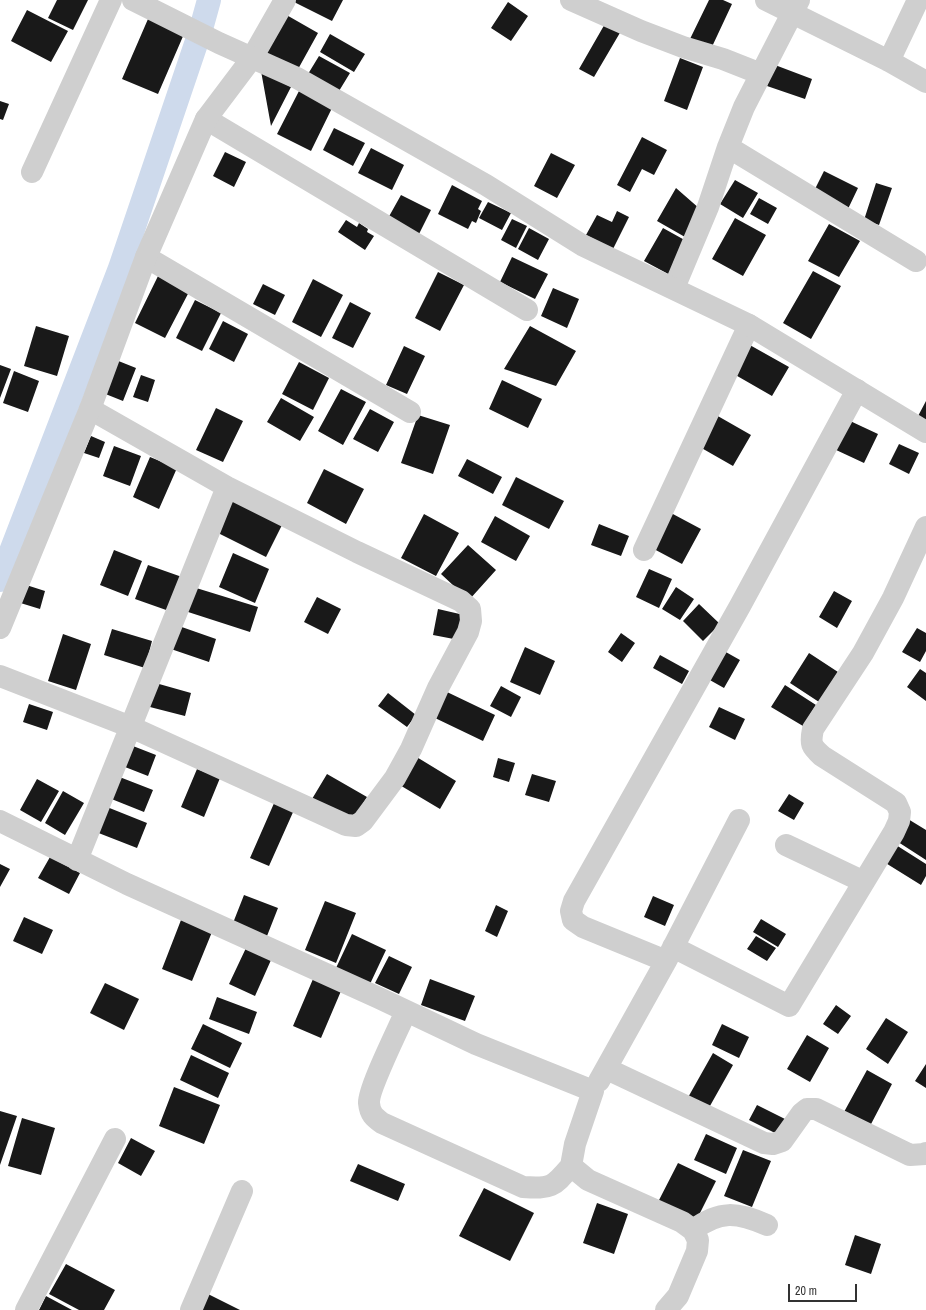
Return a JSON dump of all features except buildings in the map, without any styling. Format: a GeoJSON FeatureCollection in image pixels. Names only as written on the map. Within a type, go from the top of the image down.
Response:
{"type":"FeatureCollection","features":[{"type":"Feature","properties":{"kind":"street"},"geometry":{"type":"LineString","coordinates":[[32,172],[111,0]]}},
{"type":"Feature","properties":{"kind":"street"},"geometry":{"type":"LineString","coordinates":[[133,0],[252,58],[297,78],[486,186],[582,245],[749,324],[926,432]]}},
{"type":"Feature","properties":{"kind":"street"},"geometry":{"type":"LineString","coordinates":[[0,628],[90,409],[146,257],[206,119],[252,58],[285,0]]}},
{"type":"Feature","properties":{"kind":"street"},"geometry":{"type":"LineString","coordinates":[[571,0],[648,34],[683,47],[723,59],[761,74]]}},
{"type":"Feature","properties":{"kind":"street"},"geometry":{"type":"LineString","coordinates":[[766,0],[796,6],[926,82]]}},
{"type":"Feature","properties":{"kind":"street"},"geometry":{"type":"LineString","coordinates":[[889,61],[918,0]]}},
{"type":"Feature","properties":{"kind":"street"},"geometry":{"type":"LineString","coordinates":[[674,288],[708,206],[728,147],[744,107],[796,6]]}},
{"type":"Feature","properties":{"kind":"street"},"geometry":{"type":"LineString","coordinates":[[206,119],[527,310]]}},
{"type":"Feature","properties":{"kind":"street"},"geometry":{"type":"LineString","coordinates":[[728,147],[916,261]]}},
{"type":"Feature","properties":{"kind":"street"},"geometry":{"type":"LineString","coordinates":[[146,257],[410,412]]}},
{"type":"Feature","properties":{"kind":"street"},"geometry":{"type":"LineString","coordinates":[[644,550],[749,324]]}},
{"type":"Feature","properties":{"kind":"street"},"geometry":{"type":"LineString","coordinates":[[856,390],[740,606],[574,901],[571,911],[573,920],[583,927],[670,954],[789,1006],[894,832],[899,821],[900,812],[896,803],[822,756],[814,749],[811,740],[813,729],[863,653],[893,598],[926,527]]}},
{"type":"Feature","properties":{"kind":"street"},"geometry":{"type":"LineString","coordinates":[[0,676],[130,727],[346,825],[356,826],[363,821],[398,772],[411,749],[438,688],[468,632],[471,621],[470,609],[461,601],[357,552],[227,487],[90,409]]}},
{"type":"Feature","properties":{"kind":"street"},"geometry":{"type":"LineString","coordinates":[[77,860],[227,487]]}},
{"type":"Feature","properties":{"kind":"street"},"geometry":{"type":"LineString","coordinates":[[406,1011],[373,1086],[369,1102],[372,1116],[382,1123],[523,1187],[543,1188],[557,1182],[571,1166],[575,1144],[593,1091],[607,1069],[670,954],[739,820]]}},
{"type":"Feature","properties":{"kind":"street"},"geometry":{"type":"LineString","coordinates":[[0,821],[77,860],[476,1044],[593,1091]]}},
{"type":"Feature","properties":{"kind":"street"},"geometry":{"type":"LineString","coordinates":[[786,845],[864,882]]}},
{"type":"Feature","properties":{"kind":"street"},"geometry":{"type":"LineString","coordinates":[[607,1069],[764,1143],[773,1144],[782,1141],[802,1113],[807,1109],[816,1109],[910,1155],[926,1153]]}},
{"type":"Feature","properties":{"kind":"street"},"geometry":{"type":"LineString","coordinates":[[26,1310],[115,1139]]}},
{"type":"Feature","properties":{"kind":"street"},"geometry":{"type":"LineString","coordinates":[[571,1166],[588,1180],[682,1222],[694,1230],[698,1240],[697,1251],[678,1296],[666,1310]]}},
{"type":"Feature","properties":{"kind":"street"},"geometry":{"type":"LineString","coordinates":[[190,1310],[242,1191]]}},
{"type":"Feature","properties":{"kind":"street"},"geometry":{"type":"LineString","coordinates":[[694,1230],[704,1222],[725,1215],[749,1217],[767,1225]]}},
{"type":"Feature","properties":{"kind":"waterway"},"geometry":{"type":"LineString","coordinates":[[0,580],[120,268],[201,29],[209,0]]}}]}
